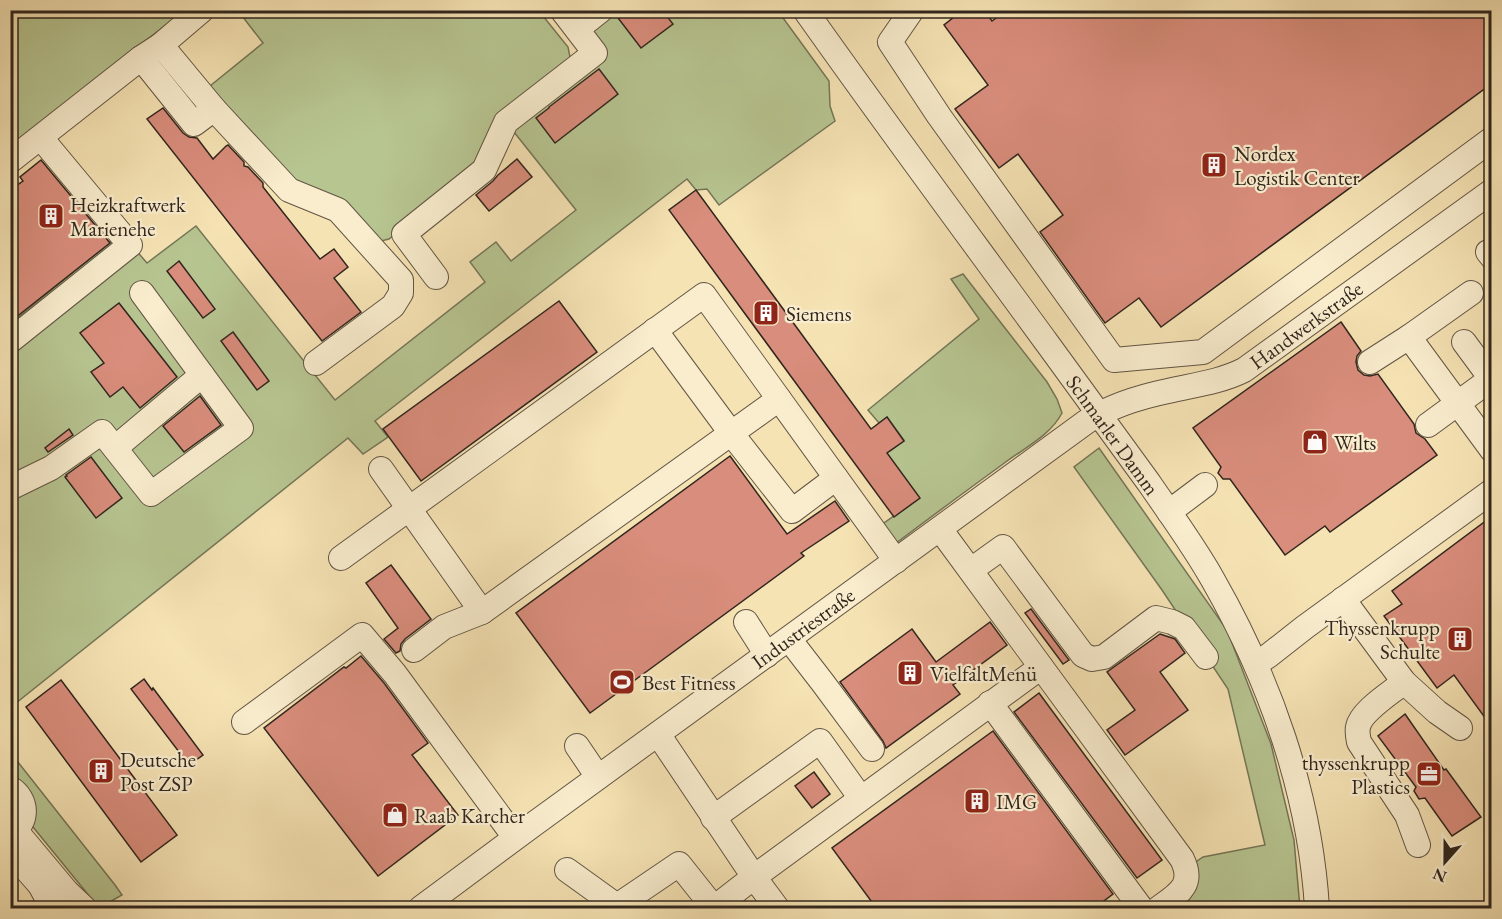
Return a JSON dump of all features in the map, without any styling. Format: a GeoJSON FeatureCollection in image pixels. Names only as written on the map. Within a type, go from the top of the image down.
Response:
{"type":"FeatureCollection","features":[{"type":"Feature","properties":{"kind":"street"},"geometry":{"type":"LineString","coordinates":[[436,277],[405,234],[484,170],[506,122],[595,53],[562,10]]}},
{"type":"Feature","properties":{"kind":"street"},"geometry":{"type":"LineString","coordinates":[[577,29],[601,10]]}},
{"type":"Feature","properties":{"kind":"street","name":"Schmarler Damm"},"geometry":{"type":"LineString","coordinates":[[805,10],[1169,512],[1213,579],[1256,663],[1280,728],[1296,780],[1308,835],[1317,909]]}},
{"type":"Feature","properties":{"kind":"street"},"geometry":{"type":"LineString","coordinates":[[912,10],[890,42],[939,116],[1114,360],[1203,352],[1491,139]]}},
{"type":"Feature","properties":{"kind":"street"},"geometry":{"type":"LineString","coordinates":[[10,161],[199,11]]}},
{"type":"Feature","properties":{"kind":"street"},"geometry":{"type":"LineString","coordinates":[[151,51],[214,109],[289,190],[338,210],[401,280],[401,293],[393,306],[316,363]]}},
{"type":"Feature","properties":{"kind":"street"},"geometry":{"type":"LineString","coordinates":[[10,340],[130,244],[41,138]]}},
{"type":"Feature","properties":{"kind":"street","name":"Handwerkstraße"},"geometry":{"type":"LineString","coordinates":[[1098,414],[1117,405],[1166,391],[1232,376],[1491,190]]}},
{"type":"Feature","properties":{"kind":"street"},"geometry":{"type":"LineString","coordinates":[[10,488],[51,468],[102,432],[151,494],[241,428],[142,293]]}},
{"type":"Feature","properties":{"kind":"street"},"geometry":{"type":"LineString","coordinates":[[1370,362],[1410,337],[1471,293]]}},
{"type":"Feature","properties":{"kind":"street"},"geometry":{"type":"LineString","coordinates":[[340,558],[704,295],[896,561]]}},
{"type":"Feature","properties":{"kind":"street"},"geometry":{"type":"LineString","coordinates":[[654,330],[792,511],[836,478]]}},
{"type":"Feature","properties":{"kind":"street"},"geometry":{"type":"LineString","coordinates":[[1410,337],[1491,450]]}},
{"type":"Feature","properties":{"kind":"street"},"geometry":{"type":"LineString","coordinates":[[1428,425],[1491,380],[1464,342]]}},
{"type":"Feature","properties":{"kind":"street"},"geometry":{"type":"LineString","coordinates":[[115,448],[202,375]]}},
{"type":"Feature","properties":{"kind":"street"},"geometry":{"type":"LineString","coordinates":[[414,650],[444,627],[482,612],[779,399]]}},
{"type":"Feature","properties":{"kind":"street","name":"Industriestraße"},"geometry":{"type":"LineString","coordinates":[[421,909],[598,777],[1098,414]]}},
{"type":"Feature","properties":{"kind":"street"},"geometry":{"type":"LineString","coordinates":[[381,470],[482,612]]}},
{"type":"Feature","properties":{"kind":"street"},"geometry":{"type":"LineString","coordinates":[[1169,512],[1205,485]]}},
{"type":"Feature","properties":{"kind":"street"},"geometry":{"type":"LineString","coordinates":[[1256,663],[1491,491]]}},
{"type":"Feature","properties":{"kind":"street"},"geometry":{"type":"LineString","coordinates":[[940,529],[1182,859],[1187,868],[1185,883],[1178,894],[1159,909]]}},
{"type":"Feature","properties":{"kind":"street"},"geometry":{"type":"LineString","coordinates":[[971,570],[1003,547],[1083,655],[1092,659],[1104,657],[1156,618],[1184,628],[1206,657]]}},
{"type":"Feature","properties":{"kind":"street"},"geometry":{"type":"LineString","coordinates":[[1343,599],[1404,682],[1437,712],[1460,728]]}},
{"type":"Feature","properties":{"kind":"street"},"geometry":{"type":"LineString","coordinates":[[746,622],[767,655]]}},
{"type":"Feature","properties":{"kind":"street"},"geometry":{"type":"LineString","coordinates":[[244,722],[362,635],[395,674],[511,832]]}},
{"type":"Feature","properties":{"kind":"street"},"geometry":{"type":"LineString","coordinates":[[789,639],[872,749]]}},
{"type":"Feature","properties":{"kind":"street"},"geometry":{"type":"LineString","coordinates":[[567,870],[617,906],[679,864],[714,908],[1041,666]]}},
{"type":"Feature","properties":{"kind":"street"},"geometry":{"type":"LineString","coordinates":[[1404,682],[1366,713],[1357,728],[1359,742],[1407,815],[1418,845]]}},
{"type":"Feature","properties":{"kind":"street"},"geometry":{"type":"LineString","coordinates":[[990,703],[1141,909]]}},
{"type":"Feature","properties":{"kind":"street"},"geometry":{"type":"LineString","coordinates":[[657,734],[777,909]]}},
{"type":"Feature","properties":{"kind":"street"},"geometry":{"type":"LineString","coordinates":[[713,818],[820,741],[861,797]]}},
{"type":"Feature","properties":{"kind":"street"},"geometry":{"type":"LineString","coordinates":[[577,746],[598,777]]}},
{"type":"Feature","properties":{"kind":"street"},"geometry":{"type":"LineString","coordinates":[[10,788],[20,795],[25,811],[24,819],[12,839]]}},
{"type":"Feature","properties":{"kind":"street"},"geometry":{"type":"LineString","coordinates":[[12,839],[54,909]]}},
{"type":"Feature","properties":{"kind":"street"},"geometry":{"type":"LineString","coordinates":[[12,839],[84,909]]}},
{"type":"Feature","properties":{"kind":"street"},"geometry":{"type":"LineString","coordinates":[[40,885],[56,896],[67,909]]}},
{"type":"Feature","properties":{"kind":"green space"},"geometry":{"type":"Polygon","coordinates":[[[21,10],[177,10],[180,14],[11,145],[10,19],[21,10]]]}},
{"type":"Feature","properties":{"kind":"green space"},"geometry":{"type":"Polygon","coordinates":[[[539,11],[568,47],[571,62],[469,174],[389,239],[373,243],[292,188],[205,90],[263,43],[239,12],[539,11]]]}},
{"type":"Feature","properties":{"kind":"green space"},"geometry":{"type":"Polygon","coordinates":[[[562,11],[778,11],[829,81],[830,106],[835,121],[719,205],[707,189],[696,190],[687,179],[375,421],[388,437],[363,454],[348,438],[11,707],[11,323],[121,233],[147,263],[196,226],[335,400],[485,282],[470,262],[496,242],[511,261],[576,210],[506,122],[594,53],[562,11]]]}},
{"type":"Feature","properties":{"kind":"green space"},"geometry":{"type":"Polygon","coordinates":[[[963,274],[1047,382],[1062,413],[1051,428],[1036,441],[891,547],[877,528],[919,498],[881,446],[884,443],[890,451],[904,440],[887,417],[879,423],[868,410],[979,319],[951,279],[963,274]]]}},
{"type":"Feature","properties":{"kind":"green space"},"geometry":{"type":"Polygon","coordinates":[[[1099,448],[1227,630],[1271,744],[1294,840],[1300,908],[1159,908],[1187,868],[1203,857],[1265,845],[1228,689],[1162,590],[1074,467],[1099,448]]]}},
{"type":"Feature","properties":{"kind":"green space"},"geometry":{"type":"Polygon","coordinates":[[[10,752],[122,895],[99,908],[11,800],[10,752]]]}},
{"type":"Feature","properties":{"kind":"building"},"geometry":{"type":"Polygon","coordinates":[[[615,10],[662,10],[673,24],[641,48],[615,14],[615,10]]]}},
{"type":"Feature","properties":{"kind":"building","name":"Nordex Logistik Center"},"geometry":{"type":"Polygon","coordinates":[[[963,10],[984,10],[992,21],[1007,10],[1491,10],[1491,84],[1161,327],[1139,298],[1105,323],[1040,232],[1063,215],[1018,154],[999,168],[955,109],[988,85],[944,25],[963,10]]]}},
{"type":"Feature","properties":{"kind":"building"},"geometry":{"type":"Polygon","coordinates":[[[599,69],[618,94],[555,143],[536,118],[599,69]]]}},
{"type":"Feature","properties":{"kind":"building"},"geometry":{"type":"Polygon","coordinates":[[[163,108],[183,133],[197,138],[213,159],[228,145],[244,162],[244,166],[248,167],[263,183],[263,187],[320,259],[334,249],[348,267],[334,278],[361,312],[322,341],[147,119],[163,108]]]}},
{"type":"Feature","properties":{"kind":"building"},"geometry":{"type":"Polygon","coordinates":[[[517,159],[532,177],[489,211],[476,195],[517,159]]]}},
{"type":"Feature","properties":{"kind":"building","name":"Heizkraftwerk Marienehe"},"geometry":{"type":"Polygon","coordinates":[[[41,160],[110,243],[10,322],[10,190],[23,181],[20,177],[41,160]]]}},
{"type":"Feature","properties":{"kind":"building","name":"Siemens"},"geometry":{"type":"Polygon","coordinates":[[[696,190],[871,429],[887,417],[904,441],[887,453],[920,498],[894,517],[669,210],[696,190]]]}},
{"type":"Feature","properties":{"kind":"building"},"geometry":{"type":"Polygon","coordinates":[[[179,261],[215,309],[203,318],[167,271],[179,261]]]}},
{"type":"Feature","properties":{"kind":"building"},"geometry":{"type":"Polygon","coordinates":[[[559,301],[597,352],[421,481],[383,429],[559,301]]]}},
{"type":"Feature","properties":{"kind":"building"},"geometry":{"type":"Polygon","coordinates":[[[119,303],[177,377],[140,408],[123,387],[110,397],[91,372],[104,363],[80,333],[119,303]]]}},
{"type":"Feature","properties":{"kind":"building","name":"Wilts"},"geometry":{"type":"Polygon","coordinates":[[[1341,322],[1361,351],[1356,362],[1358,370],[1364,375],[1378,374],[1414,424],[1416,433],[1425,439],[1437,455],[1330,532],[1325,526],[1285,555],[1230,479],[1223,479],[1218,473],[1221,467],[1193,428],[1341,322]]]}},
{"type":"Feature","properties":{"kind":"building"},"geometry":{"type":"Polygon","coordinates":[[[233,332],[269,381],[257,390],[221,341],[233,332]]]}},
{"type":"Feature","properties":{"kind":"building"},"geometry":{"type":"Polygon","coordinates":[[[200,396],[221,425],[184,452],[163,426],[200,396]]]}},
{"type":"Feature","properties":{"kind":"building"},"geometry":{"type":"Polygon","coordinates":[[[69,429],[73,435],[48,452],[45,448],[69,429]]]}},
{"type":"Feature","properties":{"kind":"building"},"geometry":{"type":"Polygon","coordinates":[[[730,456],[787,534],[835,501],[849,521],[801,553],[804,556],[590,713],[516,613],[730,456]]]}},
{"type":"Feature","properties":{"kind":"building"},"geometry":{"type":"Polygon","coordinates":[[[91,457],[122,498],[96,518],[65,477],[91,457]]]}},
{"type":"Feature","properties":{"kind":"building","name":"Thyssenkrupp Schulte"},"geometry":{"type":"Polygon","coordinates":[[[1491,517],[1491,726],[1454,675],[1437,688],[1384,616],[1402,604],[1392,591],[1491,517]]]}},
{"type":"Feature","properties":{"kind":"building"},"geometry":{"type":"Polygon","coordinates":[[[391,565],[431,619],[405,639],[400,651],[396,653],[384,639],[398,628],[366,583],[391,565]]]}},
{"type":"Feature","properties":{"kind":"building"},"geometry":{"type":"Polygon","coordinates":[[[1031,609],[1069,660],[1063,664],[1025,613],[1031,609]]]}},
{"type":"Feature","properties":{"kind":"building","name":"VielfaltMenü"},"geometry":{"type":"Polygon","coordinates":[[[990,622],[1007,645],[953,685],[960,694],[886,748],[840,682],[912,629],[936,662],[990,622]]]}},
{"type":"Feature","properties":{"kind":"building"},"geometry":{"type":"Polygon","coordinates":[[[1160,634],[1175,639],[1185,653],[1160,672],[1188,710],[1125,755],[1107,730],[1135,710],[1107,672],[1160,634]]]}},
{"type":"Feature","properties":{"kind":"building"},"geometry":{"type":"Polygon","coordinates":[[[361,656],[428,743],[412,755],[458,815],[378,876],[264,728],[361,656]]]}},
{"type":"Feature","properties":{"kind":"building"},"geometry":{"type":"Polygon","coordinates":[[[144,679],[203,755],[189,765],[131,689],[144,679]]]}},
{"type":"Feature","properties":{"kind":"building","name":"Deutsche Post ZSP"},"geometry":{"type":"Polygon","coordinates":[[[61,680],[177,835],[141,862],[26,707],[61,680]]]}},
{"type":"Feature","properties":{"kind":"building"},"geometry":{"type":"Polygon","coordinates":[[[1039,693],[1162,860],[1137,878],[1014,712],[1039,693]]]}},
{"type":"Feature","properties":{"kind":"building","name":"thyssenkrupp Plastics"},"geometry":{"type":"Polygon","coordinates":[[[1405,714],[1444,770],[1446,769],[1481,817],[1452,836],[1425,798],[1419,799],[1414,791],[1416,787],[1378,736],[1405,714]]]}},
{"type":"Feature","properties":{"kind":"building","name":"IMG"},"geometry":{"type":"Polygon","coordinates":[[[993,731],[1113,894],[1093,909],[877,909],[832,848],[993,731]]]}},
{"type":"Feature","properties":{"kind":"building"},"geometry":{"type":"Polygon","coordinates":[[[814,772],[830,794],[812,808],[795,786],[814,772]]]}},
{"type":"Feature","properties":{"kind":"place","name":"Nordex Logistik Center"},"geometry":{"type":"Point","coordinates":[1214,165]}},
{"type":"Feature","properties":{"kind":"place","name":"Heizkraftwerk Marienehe"},"geometry":{"type":"Point","coordinates":[51,216]}},
{"type":"Feature","properties":{"kind":"place","name":"Siemens"},"geometry":{"type":"Point","coordinates":[766,313]}},
{"type":"Feature","properties":{"kind":"place","name":"Wilts"},"geometry":{"type":"Point","coordinates":[1315,442]}},
{"type":"Feature","properties":{"kind":"place","name":"Thyssenkrupp Schulte"},"geometry":{"type":"Point","coordinates":[1460,639]}},
{"type":"Feature","properties":{"kind":"place","name":"VielfaltMenü"},"geometry":{"type":"Point","coordinates":[910,673]}},
{"type":"Feature","properties":{"kind":"place","name":"Best Fitness"},"geometry":{"type":"Point","coordinates":[622,682]}},
{"type":"Feature","properties":{"kind":"place","name":"Deutsche Post ZSP"},"geometry":{"type":"Point","coordinates":[101,771]}},
{"type":"Feature","properties":{"kind":"place","name":"thyssenkrupp Plastics"},"geometry":{"type":"Point","coordinates":[1429,774]}},
{"type":"Feature","properties":{"kind":"place","name":"IMG"},"geometry":{"type":"Point","coordinates":[977,801]}},
{"type":"Feature","properties":{"kind":"place","name":"Raab Karcher"},"geometry":{"type":"Point","coordinates":[395,815]}}]}
